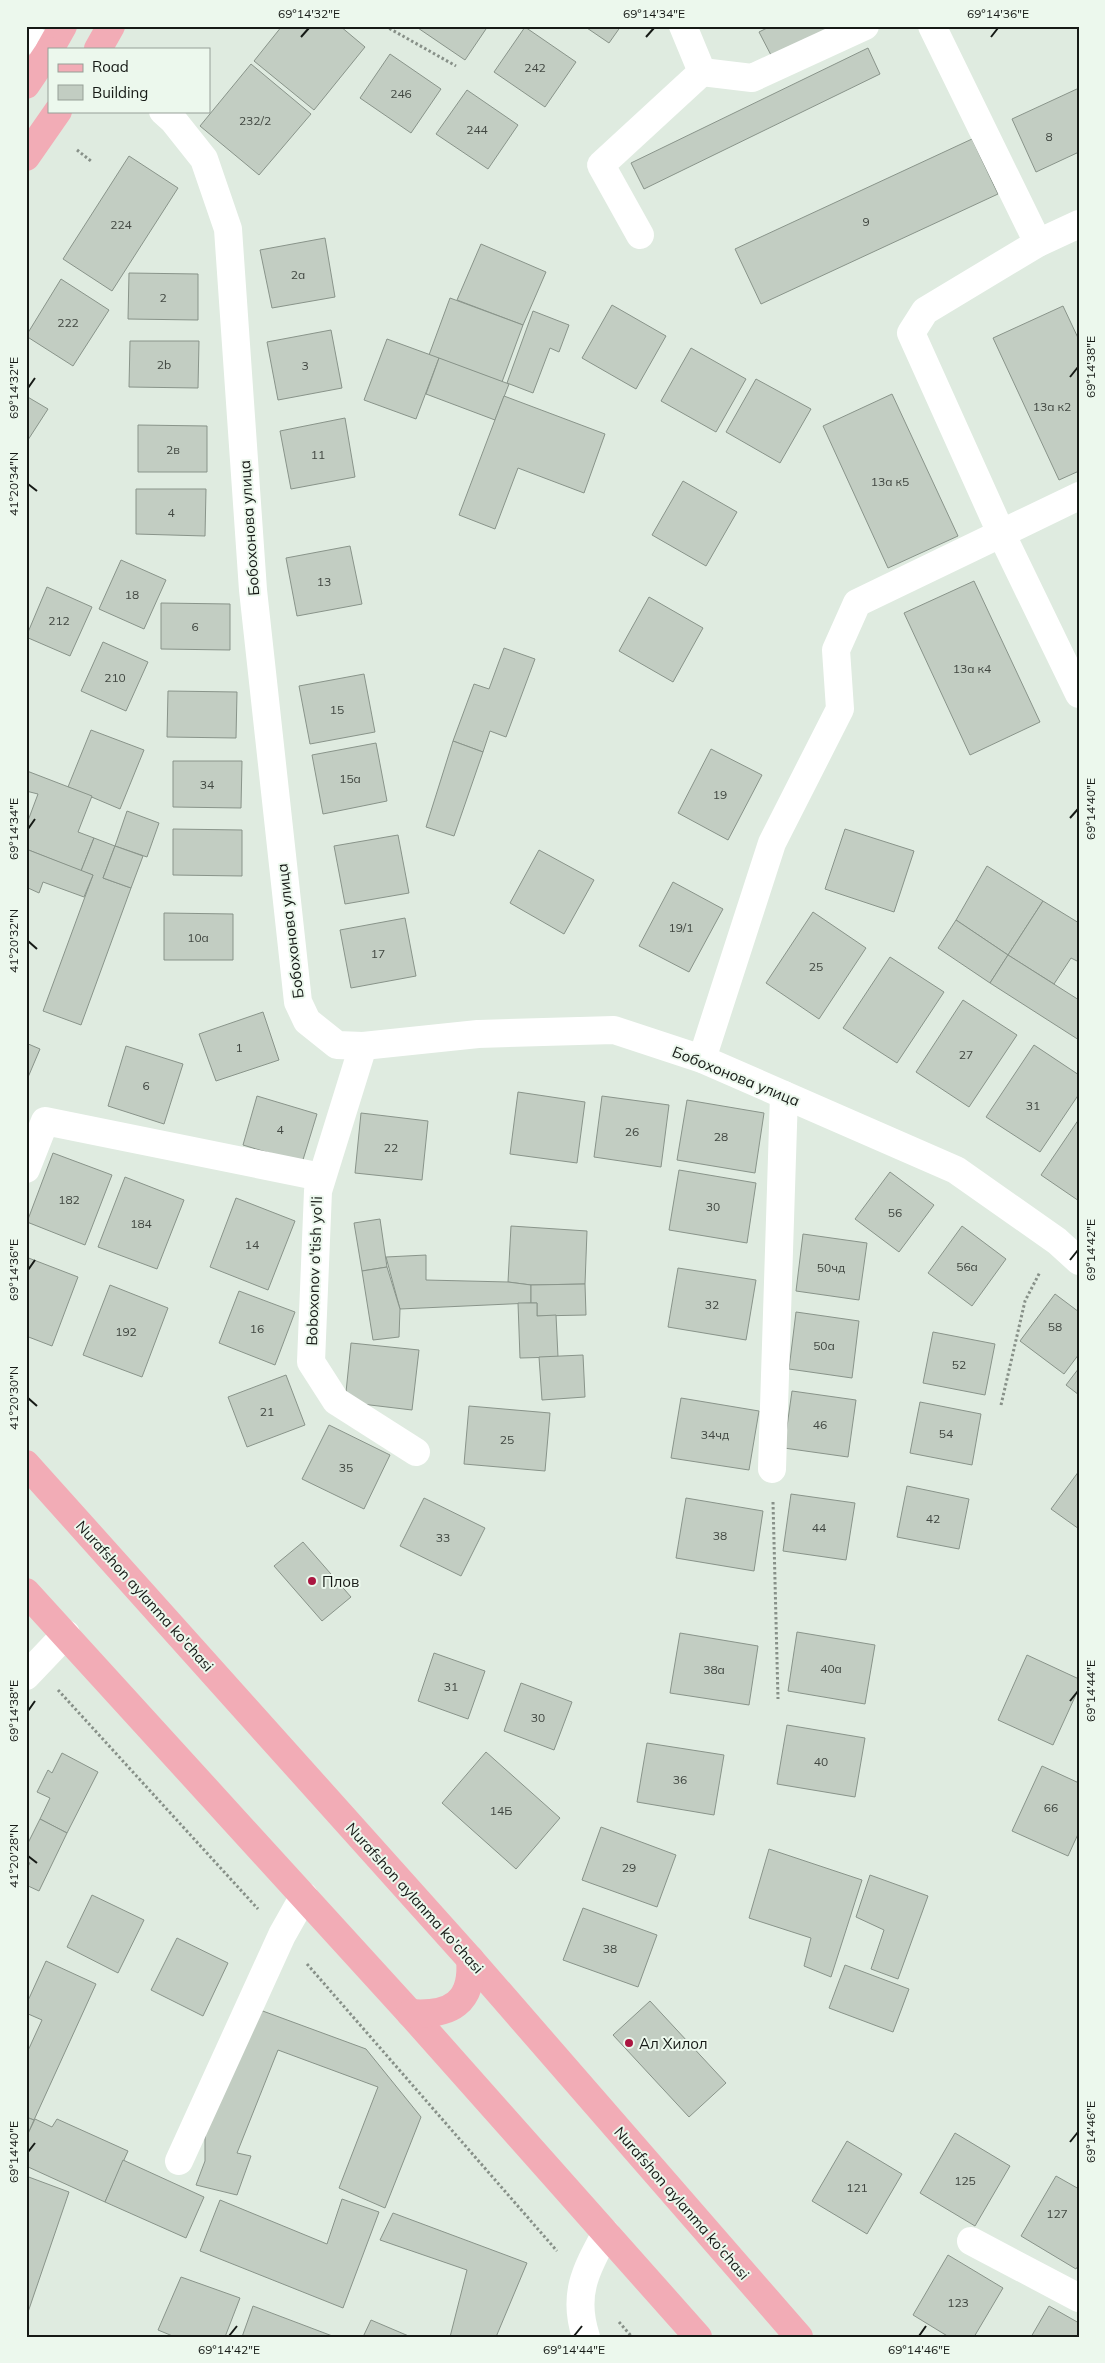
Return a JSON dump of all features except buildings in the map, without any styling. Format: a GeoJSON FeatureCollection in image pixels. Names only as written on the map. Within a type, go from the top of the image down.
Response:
{"type":"FeatureCollection","features":[{"type":"Feature","properties":{"kind":"main road"},"geometry":{"type":"LineString","coordinates":[[51,48],[63,26]]}},
{"type":"Feature","properties":{"kind":"main road"},"geometry":{"type":"LineString","coordinates":[[99,48],[111,26]]}},
{"type":"Feature","properties":{"kind":"main road"},"geometry":{"type":"LineString","coordinates":[[26,85],[48,52]]}},
{"type":"Feature","properties":{"kind":"main road"},"geometry":{"type":"LineString","coordinates":[[26,157],[57,112]]}},
{"type":"Feature","properties":{"kind":"main road","name":"Nurafshon aylanma ko'chasi"},"geometry":{"type":"LineString","coordinates":[[26,1464],[470,1959],[799,2337]]}},
{"type":"Feature","properties":{"kind":"main road"},"geometry":{"type":"LineString","coordinates":[[26,1592],[410,2013],[698,2337]]}},
{"type":"Feature","properties":{"kind":"main road"},"geometry":{"type":"LineString","coordinates":[[410,2013],[433,2014],[445,2011],[456,2005],[469,1984],[470,1959]]}},
{"type":"Feature","properties":{"kind":"street"},"geometry":{"type":"LineString","coordinates":[[683,26],[702,72]]}},
{"type":"Feature","properties":{"kind":"street"},"geometry":{"type":"LineString","coordinates":[[640,235],[601,165],[702,72],[752,78],[865,26]]}},
{"type":"Feature","properties":{"kind":"street"},"geometry":{"type":"LineString","coordinates":[[932,26],[1038,244]]}},
{"type":"Feature","properties":{"kind":"street"},"geometry":{"type":"LineString","coordinates":[[26,36],[48,48]]}},
{"type":"Feature","properties":{"kind":"street","name":"Бобохонова улица"},"geometry":{"type":"LineString","coordinates":[[164,112],[173,120],[204,159],[228,230],[253,590],[298,1002],[307,1021],[320,1034],[337,1045],[363,1046],[478,1034],[614,1030],[702,1059],[956,1170],[1057,1240],[1079,1261]]}},
{"type":"Feature","properties":{"kind":"street"},"geometry":{"type":"LineString","coordinates":[[1079,224],[1038,244],[924,311],[911,333],[1001,533],[1079,694]]}},
{"type":"Feature","properties":{"kind":"street"},"geometry":{"type":"LineString","coordinates":[[702,1059],[772,844],[840,709],[836,650],[857,603],[1079,496]]}},
{"type":"Feature","properties":{"kind":"street","name":"Boboxonov o'tish yo'li"},"geometry":{"type":"LineString","coordinates":[[363,1046],[320,1177],[311,1362],[336,1401],[416,1452]]}},
{"type":"Feature","properties":{"kind":"street"},"geometry":{"type":"LineString","coordinates":[[772,1469],[784,1095]]}},
{"type":"Feature","properties":{"kind":"street"},"geometry":{"type":"LineString","coordinates":[[26,1169],[45,1121],[320,1177]]}},
{"type":"Feature","properties":{"kind":"street"},"geometry":{"type":"LineString","coordinates":[[31,1671],[66,1634]]}},
{"type":"Feature","properties":{"kind":"street"},"geometry":{"type":"LineString","coordinates":[[179,2161],[282,1935],[304,1896]]}},
{"type":"Feature","properties":{"kind":"street"},"geometry":{"type":"LineString","coordinates":[[586,2337],[580,2317],[582,2280],[606,2233]]}},
{"type":"Feature","properties":{"kind":"street"},"geometry":{"type":"LineString","coordinates":[[971,2241],[1079,2298]]}},
{"type":"Feature","properties":{"kind":"path"},"geometry":{"type":"LineString","coordinates":[[385,26],[456,66]]}},
{"type":"Feature","properties":{"kind":"path"},"geometry":{"type":"LineString","coordinates":[[77,150],[91,161]]}},
{"type":"Feature","properties":{"kind":"path"},"geometry":{"type":"LineString","coordinates":[[1001,1405],[1025,1301],[1057,1240]]}},
{"type":"Feature","properties":{"kind":"path"},"geometry":{"type":"LineString","coordinates":[[772,1469],[778,1698]]}},
{"type":"Feature","properties":{"kind":"path"},"geometry":{"type":"LineString","coordinates":[[31,1671],[282,1935],[632,2337]]}},
{"type":"Feature","properties":{"kind":"place","name":"Плов"},"geometry":{"type":"Point","coordinates":[312,1581]}},
{"type":"Feature","properties":{"kind":"place","name":"Ал Хилол"},"geometry":{"type":"Point","coordinates":[629,2043]}}]}
